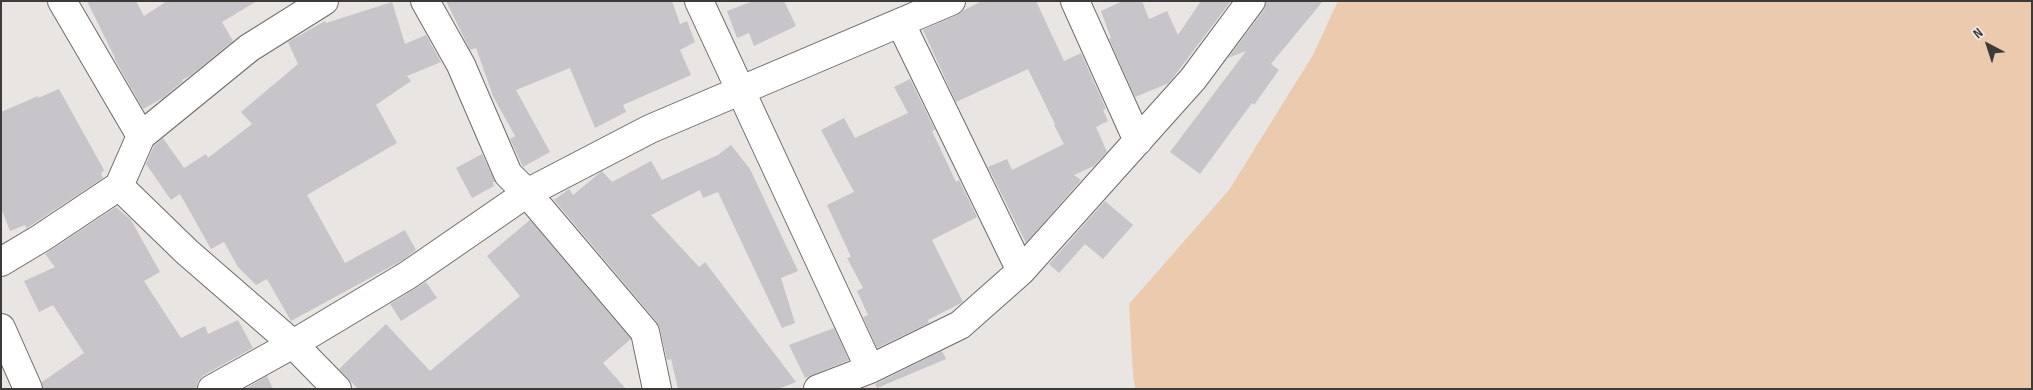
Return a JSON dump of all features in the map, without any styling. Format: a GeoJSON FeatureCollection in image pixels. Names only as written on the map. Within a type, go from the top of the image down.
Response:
{"type":"FeatureCollection","features":[{"type":"Feature","properties":{"kind":"street"},"geometry":{"type":"LineString","coordinates":[[62,1],[141,136]]}},
{"type":"Feature","properties":{"kind":"street"},"geometry":{"type":"LineString","coordinates":[[1,262],[41,238],[118,186],[141,136],[249,48],[324,1]]}},
{"type":"Feature","properties":{"kind":"street"},"geometry":{"type":"LineString","coordinates":[[425,1],[461,65],[508,174],[527,193],[645,332],[656,389]]}},
{"type":"Feature","properties":{"kind":"street"},"geometry":{"type":"LineString","coordinates":[[699,1],[870,369]]}},
{"type":"Feature","properties":{"kind":"street"},"geometry":{"type":"LineString","coordinates":[[212,389],[293,344],[408,275],[527,193],[650,129],[952,1]]}},
{"type":"Feature","properties":{"kind":"street"},"geometry":{"type":"LineString","coordinates":[[1075,1],[1138,141]]}},
{"type":"Feature","properties":{"kind":"street"},"geometry":{"type":"LineString","coordinates":[[818,389],[870,369],[960,325],[1021,270],[1138,141],[1193,79],[1252,1]]}},
{"type":"Feature","properties":{"kind":"street"},"geometry":{"type":"LineString","coordinates":[[901,24],[1021,270]]}},
{"type":"Feature","properties":{"kind":"street"},"geometry":{"type":"LineString","coordinates":[[118,186],[187,252],[293,344],[337,389]]}},
{"type":"Feature","properties":{"kind":"street"},"geometry":{"type":"LineString","coordinates":[[1,328],[28,389]]}},
{"type":"Feature","properties":{"kind":"shaded area"},"geometry":{"type":"Polygon","coordinates":[[[1338,1],[2032,1],[2032,389],[1135,389],[1129,304],[1229,190],[1313,55],[1338,1]]]}},
{"type":"Feature","properties":{"kind":"building"},"geometry":{"type":"Polygon","coordinates":[[[87,1],[136,1],[144,16],[167,1],[257,1],[222,22],[233,41],[182,80],[163,98],[143,109],[114,58],[87,1]]]}},
{"type":"Feature","properties":{"kind":"building"},"geometry":{"type":"Polygon","coordinates":[[[446,1],[672,1],[680,24],[687,21],[695,42],[680,50],[691,75],[623,105],[626,112],[595,128],[570,68],[516,90],[550,152],[523,167],[510,139],[515,136],[493,96],[476,48],[470,50],[446,1]]]}},
{"type":"Feature","properties":{"kind":"building"},"geometry":{"type":"Polygon","coordinates":[[[753,1],[784,1],[796,26],[754,46],[749,33],[737,38],[727,11],[753,1]]]}},
{"type":"Feature","properties":{"kind":"building"},"geometry":{"type":"Polygon","coordinates":[[[982,1],[1036,1],[1064,61],[1081,53],[1106,109],[1103,110],[1108,121],[1096,127],[1107,152],[1094,166],[1074,175],[1081,180],[1026,243],[988,167],[1007,159],[1012,170],[1064,144],[1055,124],[1028,69],[956,102],[923,30],[957,15],[982,1]]]}},
{"type":"Feature","properties":{"kind":"building"},"geometry":{"type":"Polygon","coordinates":[[[1123,1],[1142,1],[1149,19],[1167,11],[1178,35],[1201,1],[1231,1],[1169,83],[1135,97],[1109,39],[1111,38],[1101,11],[1123,1]]]}},
{"type":"Feature","properties":{"kind":"building"},"geometry":{"type":"Polygon","coordinates":[[[1266,1],[1323,1],[1271,64],[1279,70],[1254,105],[1252,103],[1200,174],[1170,152],[1246,51],[1228,58],[1264,10],[1266,1]]]}},
{"type":"Feature","properties":{"kind":"building"},"geometry":{"type":"Polygon","coordinates":[[[392,2],[405,44],[426,35],[441,62],[407,76],[411,81],[376,105],[397,143],[307,195],[345,263],[405,230],[416,250],[403,260],[291,321],[267,279],[256,285],[238,267],[224,242],[211,249],[180,194],[171,200],[146,164],[154,146],[163,138],[184,168],[206,154],[208,158],[252,124],[241,112],[298,64],[288,42],[325,21],[326,23],[392,2]]]}},
{"type":"Feature","properties":{"kind":"building"},"geometry":{"type":"Polygon","coordinates":[[[910,79],[935,130],[932,131],[956,182],[959,180],[977,217],[932,240],[963,302],[928,320],[929,323],[877,348],[863,317],[868,315],[857,291],[863,288],[847,258],[851,257],[827,205],[854,192],[821,130],[844,118],[855,138],[908,113],[894,87],[910,79]]]}},
{"type":"Feature","properties":{"kind":"building"},"geometry":{"type":"Polygon","coordinates":[[[59,89],[104,170],[101,174],[103,178],[27,228],[25,225],[10,231],[1,208],[1,112],[59,89]]]}},
{"type":"Feature","properties":{"kind":"building"},"geometry":{"type":"Polygon","coordinates":[[[731,145],[750,169],[798,271],[781,278],[795,323],[782,328],[718,192],[703,198],[700,190],[651,215],[699,267],[705,262],[796,382],[778,389],[678,389],[671,359],[667,360],[657,322],[554,200],[569,189],[573,195],[602,171],[612,182],[651,161],[662,180],[718,155],[731,145]]]}},
{"type":"Feature","properties":{"kind":"building"},"geometry":{"type":"Polygon","coordinates":[[[482,154],[495,182],[493,182],[494,186],[472,198],[456,168],[482,154]]]}},
{"type":"Feature","properties":{"kind":"building"},"geometry":{"type":"Polygon","coordinates":[[[1105,201],[1133,225],[1103,259],[1085,244],[1059,273],[1049,264],[1105,201]]]}},
{"type":"Feature","properties":{"kind":"building"},"geometry":{"type":"Polygon","coordinates":[[[116,207],[131,220],[160,272],[144,281],[181,338],[205,326],[208,334],[238,320],[253,348],[204,375],[198,381],[196,389],[43,389],[42,382],[84,353],[53,305],[39,312],[24,281],[55,267],[45,254],[116,207]]]}},
{"type":"Feature","properties":{"kind":"building"},"geometry":{"type":"Polygon","coordinates":[[[530,220],[631,339],[603,363],[626,389],[358,389],[339,369],[386,324],[430,371],[520,296],[487,256],[530,220]]]}},
{"type":"Feature","properties":{"kind":"building"},"geometry":{"type":"Polygon","coordinates":[[[426,282],[437,298],[401,321],[390,304],[426,282]]]}},
{"type":"Feature","properties":{"kind":"building"},"geometry":{"type":"Polygon","coordinates":[[[834,328],[849,360],[805,378],[789,345],[834,328]]]}},
{"type":"Feature","properties":{"kind":"building"},"geometry":{"type":"Polygon","coordinates":[[[942,351],[946,359],[877,388],[875,384],[942,351]]]}},
{"type":"Feature","properties":{"kind":"building"},"geometry":{"type":"Polygon","coordinates":[[[267,376],[273,389],[245,389],[267,376]]]}}]}
